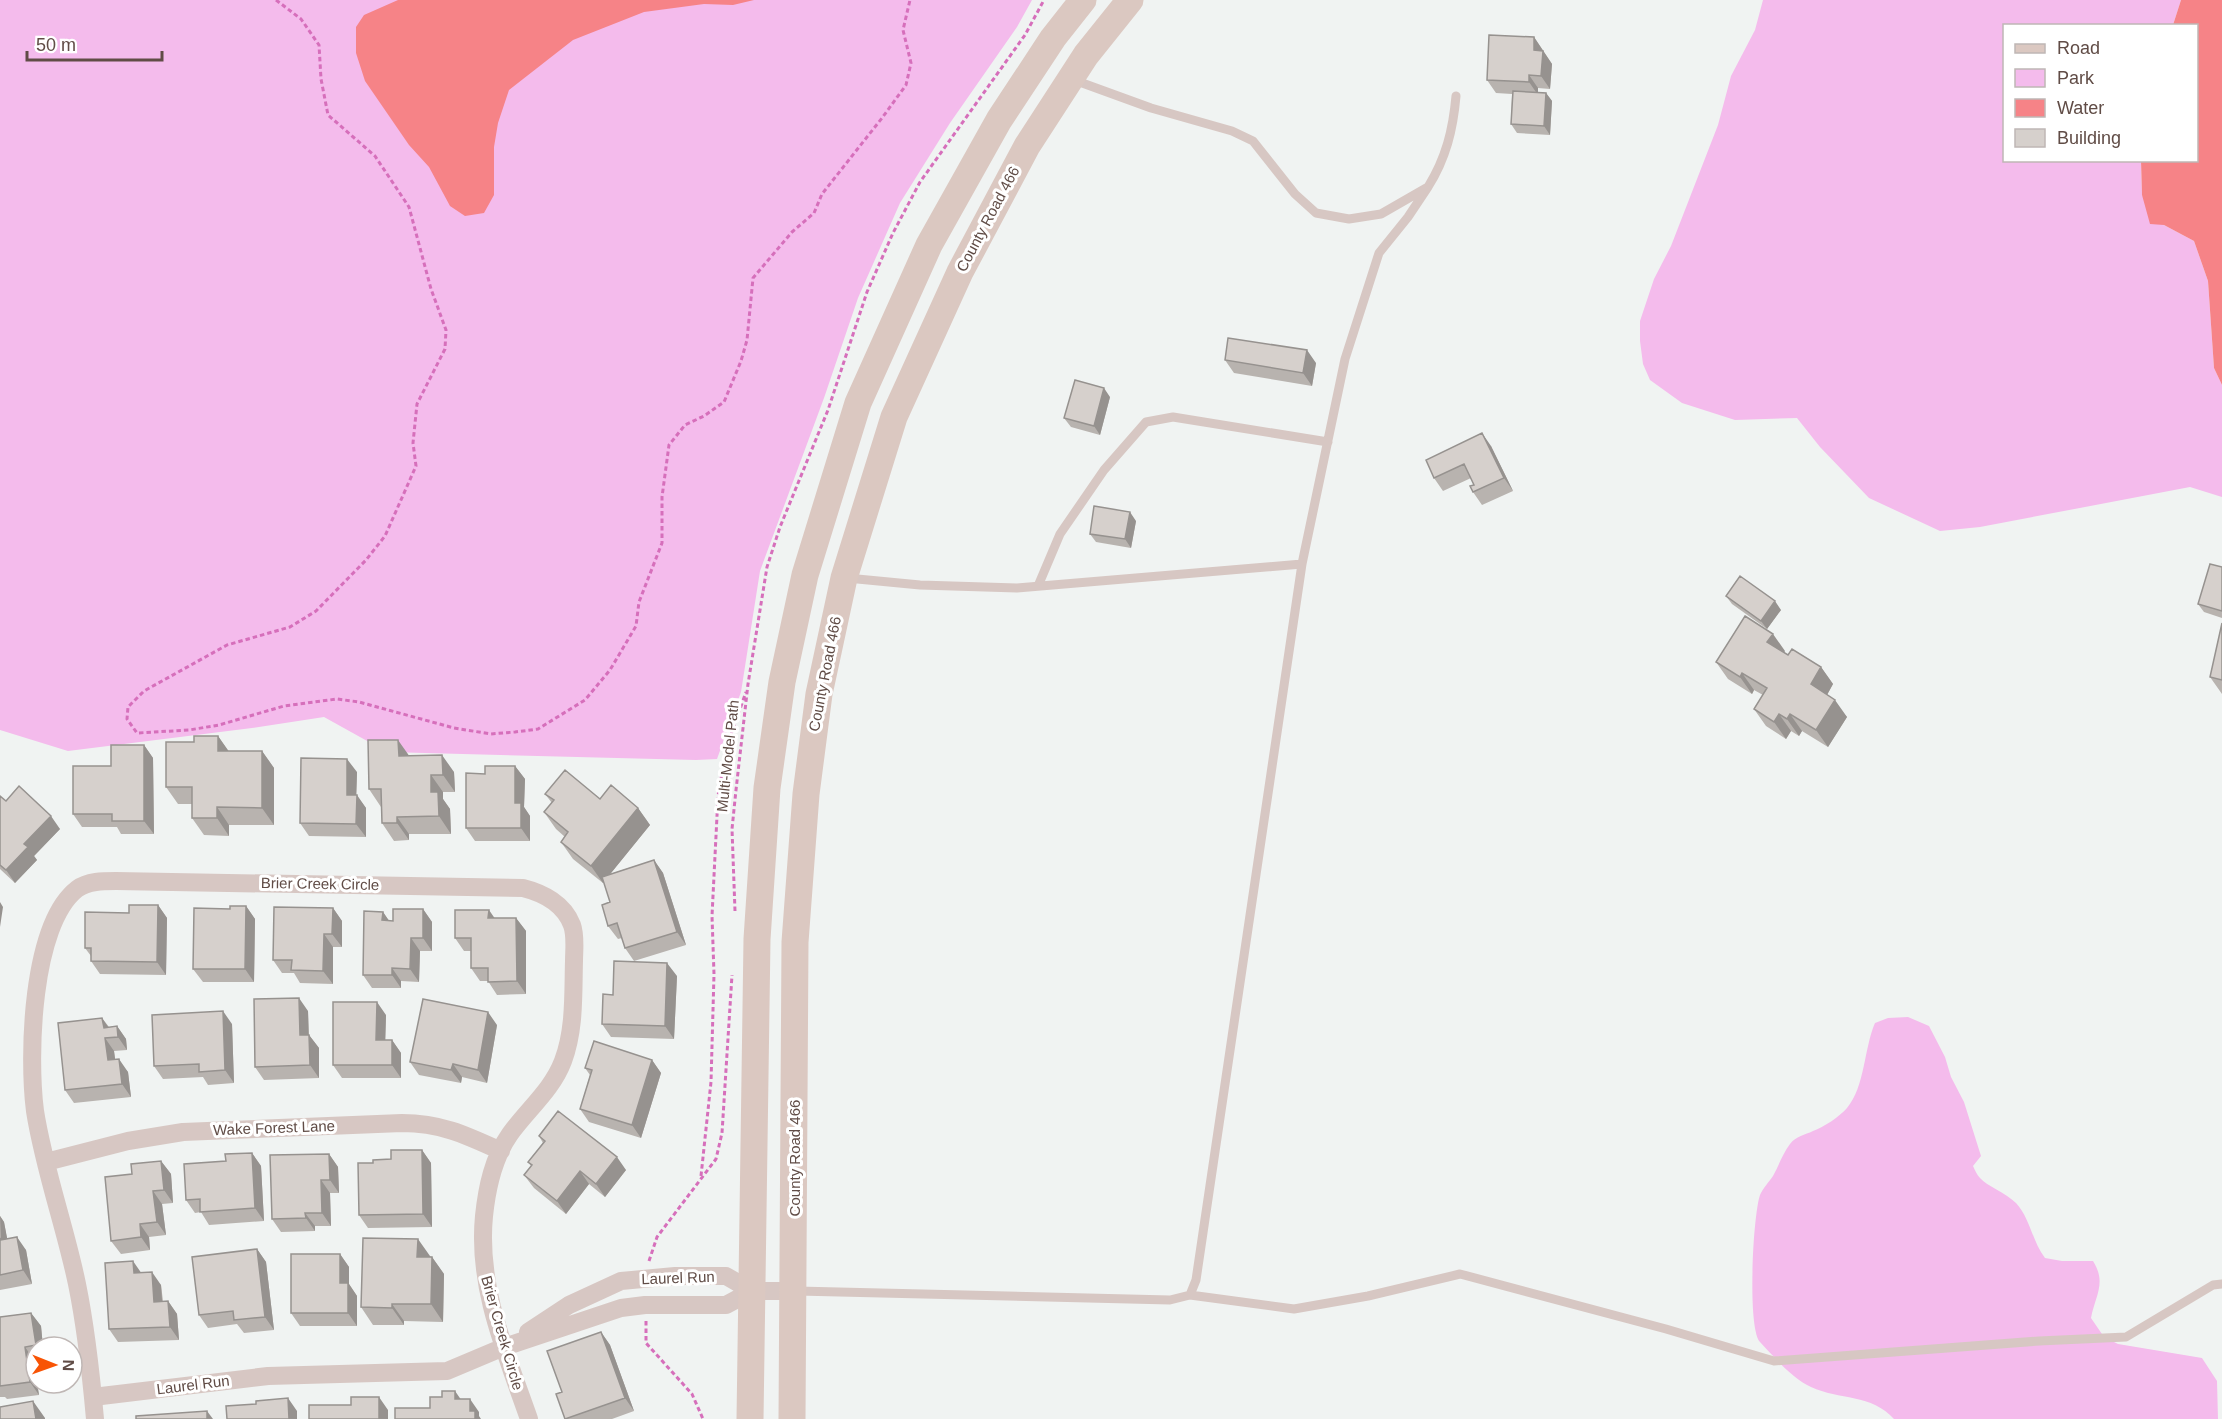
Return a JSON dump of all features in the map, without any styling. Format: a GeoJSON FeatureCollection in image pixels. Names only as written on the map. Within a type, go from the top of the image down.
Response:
{"type":"FeatureCollection","features":[{"type":"Feature","properties":{"kind":"main road"},"geometry":{"type":"LineString","coordinates":[[750,1419],[757,939],[767,788],[782,682],[805,575],[858,403],[929,245],[999,120],[1053,38],[1083,0]]}},
{"type":"Feature","properties":{"kind":"main road","name":"County Road 466"},"geometry":{"type":"LineString","coordinates":[[792,1419],[796,930],[806,794],[819,694],[844,578],[898,407],[960,272],[1026,146],[1086,55],[1130,0]]}},
{"type":"Feature","properties":{"kind":"main road"},"geometry":{"type":"LineString","coordinates":[[821,524],[821,555],[830,572],[844,578]]}},
{"type":"Feature","properties":{"kind":"street","name":"Brier Creek Circle"},"geometry":{"type":"LineString","coordinates":[[95,1419],[87,1341],[77,1284],[35,1109],[34,1005],[38,975],[55,916],[78,888],[95,881],[106,881],[523,888],[543,893],[565,914],[572,925],[573,932],[573,1005],[570,1037],[563,1061],[552,1084],[509,1135],[494,1164],[488,1190],[482,1241],[488,1293],[528,1419]]}},
{"type":"Feature","properties":{"kind":"street","name":"Wake Forest Lane"},"geometry":{"type":"LineString","coordinates":[[46,1162],[128,1141],[183,1132],[402,1123],[440,1126],[501,1151]]}},
{"type":"Feature","properties":{"kind":"street","name":"Laurel Run"},"geometry":{"type":"LineString","coordinates":[[504,1347],[569,1305],[621,1281],[675,1276],[726,1276],[752,1291]]}},
{"type":"Feature","properties":{"kind":"street"},"geometry":{"type":"LineString","coordinates":[[752,1291],[794,1291]]}},
{"type":"Feature","properties":{"kind":"street","name":"Laurel Run"},"geometry":{"type":"LineString","coordinates":[[93,1397],[268,1376],[447,1371],[504,1347],[621,1308],[645,1305],[726,1305],[752,1291]]}},
{"type":"Feature","properties":{"kind":"lane"},"geometry":{"type":"LineString","coordinates":[[1070,79],[1151,108],[1232,131],[1253,141],[1295,194],[1316,213],[1349,219],[1381,214],[1428,187]]}},
{"type":"Feature","properties":{"kind":"lane"},"geometry":{"type":"LineString","coordinates":[[1190,1295],[1198,1268],[1302,564],[1345,359],[1379,253],[1408,217],[1441,167],[1454,117],[1456,96]]}},
{"type":"Feature","properties":{"kind":"lane"},"geometry":{"type":"LineString","coordinates":[[1038,586],[1060,534],[1104,471],[1146,422],[1173,417],[1328,442]]}},
{"type":"Feature","properties":{"kind":"lane"},"geometry":{"type":"LineString","coordinates":[[844,578],[920,585],[1017,588],[1302,564]]}},
{"type":"Feature","properties":{"kind":"lane"},"geometry":{"type":"LineString","coordinates":[[794,1291],[1170,1300],[1190,1295],[1294,1310],[1368,1296],[1460,1274],[1666,1329],[1774,1361],[2039,1341],[2126,1337],[2213,1285],[2222,1284]]}},
{"type":"Feature","properties":{"kind":"path"},"geometry":{"type":"LineString","coordinates":[[276,0],[301,19],[319,45],[321,79],[328,115],[375,156],[409,207],[431,289],[446,330],[445,349],[417,404],[413,443],[416,466],[384,536],[366,560],[316,611],[290,627],[227,645],[144,691],[128,707],[127,719],[137,733],[189,730],[284,706],[337,699],[359,702],[454,728],[499,733],[538,729],[585,700],[610,670],[636,626],[639,602],[662,543],[662,497],[669,445],[685,425],[704,416],[724,402],[747,340],[753,278],[792,232],[814,213],[822,194],[906,84],[911,63],[903,30],[910,0]]}},
{"type":"Feature","properties":{"kind":"path","name":"Multi-Model Path"},"geometry":{"type":"LineString","coordinates":[[732,974],[722,1133],[716,1159],[701,1177],[711,1082],[714,974],[712,916],[718,796],[726,749],[748,684],[732,829],[735,916]]}},
{"type":"Feature","properties":{"kind":"green space"},"geometry":{"type":"Polygon","coordinates":[[[0,0],[1032,0],[1017,27],[950,123],[900,203],[858,298],[760,571],[741,692],[717,759],[387,752],[324,717],[68,751],[0,730],[0,0]]]}},
{"type":"Feature","properties":{"kind":"green space"},"geometry":{"type":"Polygon","coordinates":[[[1763,0],[2181,0],[2173,24],[2003,24],[2003,162],[2141,162],[2142,195],[2164,225],[2194,241],[2208,281],[2214,368],[2222,385],[2222,497],[2190,487],[1980,527],[1940,531],[1869,498],[1820,447],[1797,418],[1735,420],[1682,403],[1650,380],[1643,364],[1640,321],[1654,279],[1671,246],[1718,125],[1731,76],[1755,30],[1763,0]]]}},
{"type":"Feature","properties":{"kind":"green space"},"geometry":{"type":"Polygon","coordinates":[[[1908,1017],[1929,1026],[1945,1057],[1951,1077],[1964,1102],[1981,1156],[1973,1166],[1979,1177],[2007,1196],[2021,1209],[2045,1258],[2062,1261],[2093,1261],[2100,1283],[2091,1318],[2104,1337],[2118,1344],[2202,1358],[2217,1381],[2218,1419],[1894,1419],[1876,1405],[1822,1391],[1804,1383],[1784,1367],[1760,1342],[1754,1316],[1752,1271],[1755,1224],[1760,1195],[1792,1141],[1831,1121],[1847,1108],[1861,1078],[1875,1023],[1888,1018],[1908,1017]]]}},
{"type":"Feature","properties":{"kind":"water"},"geometry":{"type":"Polygon","coordinates":[[[398,0],[754,0],[733,5],[704,4],[644,12],[573,40],[509,90],[498,123],[494,147],[494,195],[484,213],[465,216],[450,206],[429,167],[409,145],[365,81],[356,53],[356,27],[364,15],[398,0]]]}},
{"type":"Feature","properties":{"kind":"water"},"geometry":{"type":"Polygon","coordinates":[[[2181,0],[2222,0],[2222,385],[2214,368],[2208,281],[2194,241],[2164,225],[2150,224],[2142,195],[2141,162],[2198,162],[2198,24],[2173,24],[2181,0]]]}},
{"type":"Feature","properties":{"kind":"building"},"geometry":{"type":"Polygon","coordinates":[[[1489,35],[1534,37],[1534,50],[1543,51],[1541,76],[1529,75],[1529,82],[1487,80],[1489,35]]]}},
{"type":"Feature","properties":{"kind":"building"},"geometry":{"type":"Polygon","coordinates":[[[1513,91],[1546,93],[1544,126],[1511,124],[1513,91]]]}},
{"type":"Feature","properties":{"kind":"building"},"geometry":{"type":"Polygon","coordinates":[[[1228,338],[1307,350],[1303,373],[1225,360],[1228,338]]]}},
{"type":"Feature","properties":{"kind":"building"},"geometry":{"type":"Polygon","coordinates":[[[1075,380],[1104,388],[1094,426],[1064,418],[1075,380]]]}},
{"type":"Feature","properties":{"kind":"building"},"geometry":{"type":"Polygon","coordinates":[[[1482,433],[1504,478],[1473,492],[1470,486],[1474,485],[1464,464],[1434,478],[1426,460],[1482,433]]]}},
{"type":"Feature","properties":{"kind":"building"},"geometry":{"type":"Polygon","coordinates":[[[1094,506],[1130,512],[1125,539],[1090,534],[1094,506]]]}},
{"type":"Feature","properties":{"kind":"building"},"geometry":{"type":"Polygon","coordinates":[[[2210,564],[2222,567],[2222,611],[2198,604],[2210,564]]]}},
{"type":"Feature","properties":{"kind":"building"},"geometry":{"type":"Polygon","coordinates":[[[1740,576],[1775,601],[1761,621],[1726,596],[1740,576]]]}},
{"type":"Feature","properties":{"kind":"building"},"geometry":{"type":"Polygon","coordinates":[[[1745,616],[1773,634],[1767,642],[1788,655],[1792,649],[1821,667],[1811,684],[1835,700],[1816,730],[1790,714],[1787,719],[1779,714],[1774,722],[1754,709],[1767,688],[1742,673],[1740,677],[1716,662],[1745,616]]]}},
{"type":"Feature","properties":{"kind":"building"},"geometry":{"type":"Polygon","coordinates":[[[2222,623],[2222,680],[2210,677],[2222,623]]]}},
{"type":"Feature","properties":{"kind":"building"},"geometry":{"type":"Polygon","coordinates":[[[194,736],[218,736],[218,751],[262,751],[262,808],[217,807],[217,818],[192,818],[192,787],[166,787],[166,742],[194,742],[194,736]]]}},
{"type":"Feature","properties":{"kind":"building"},"geometry":{"type":"Polygon","coordinates":[[[368,740],[398,740],[399,756],[442,755],[443,775],[431,775],[431,792],[438,792],[439,816],[397,817],[397,823],[382,823],[381,789],[369,789],[368,740]]]}},
{"type":"Feature","properties":{"kind":"building"},"geometry":{"type":"Polygon","coordinates":[[[111,745],[144,745],[144,821],[112,821],[112,814],[73,814],[73,766],[111,766],[111,745]]]}},
{"type":"Feature","properties":{"kind":"building"},"geometry":{"type":"Polygon","coordinates":[[[301,758],[347,759],[347,795],[357,795],[356,824],[300,823],[301,758]]]}},
{"type":"Feature","properties":{"kind":"building"},"geometry":{"type":"Polygon","coordinates":[[[485,766],[515,766],[515,803],[521,803],[521,828],[466,828],[466,773],[485,774],[485,766]]]}},
{"type":"Feature","properties":{"kind":"building"},"geometry":{"type":"Polygon","coordinates":[[[565,770],[600,799],[611,785],[638,808],[591,866],[561,842],[568,832],[544,812],[554,800],[545,794],[565,770]]]}},
{"type":"Feature","properties":{"kind":"building"},"geometry":{"type":"Polygon","coordinates":[[[19,786],[51,816],[24,844],[28,847],[6,870],[0,865],[0,796],[6,801],[19,786]]]}},
{"type":"Feature","properties":{"kind":"building"},"geometry":{"type":"Polygon","coordinates":[[[654,860],[677,932],[625,948],[617,923],[608,926],[602,905],[610,902],[602,877],[654,860]]]}},
{"type":"Feature","properties":{"kind":"building"},"geometry":{"type":"Polygon","coordinates":[[[129,905],[158,905],[157,962],[91,961],[91,948],[85,948],[85,912],[129,913],[129,905]]]}},
{"type":"Feature","properties":{"kind":"building"},"geometry":{"type":"Polygon","coordinates":[[[230,906],[246,906],[245,969],[193,969],[194,908],[230,909],[230,906]]]}},
{"type":"Feature","properties":{"kind":"building"},"geometry":{"type":"Polygon","coordinates":[[[274,907],[333,908],[332,934],[324,934],[323,971],[291,970],[292,960],[273,960],[274,907]]]}},
{"type":"Feature","properties":{"kind":"building"},"geometry":{"type":"Polygon","coordinates":[[[393,909],[423,909],[423,938],[411,938],[410,969],[392,968],[392,975],[363,975],[364,911],[383,912],[382,920],[393,921],[393,909]]]}},
{"type":"Feature","properties":{"kind":"building"},"geometry":{"type":"Polygon","coordinates":[[[455,910],[489,910],[488,918],[516,918],[517,981],[488,982],[488,968],[471,968],[471,938],[455,938],[455,910]]]}},
{"type":"Feature","properties":{"kind":"building"},"geometry":{"type":"Polygon","coordinates":[[[614,961],[667,963],[665,1026],[602,1024],[603,994],[613,995],[614,961]]]}},
{"type":"Feature","properties":{"kind":"building"},"geometry":{"type":"Polygon","coordinates":[[[299,998],[300,1035],[309,1035],[310,1065],[255,1067],[254,999],[299,998]]]}},
{"type":"Feature","properties":{"kind":"building"},"geometry":{"type":"Polygon","coordinates":[[[423,999],[488,1012],[478,1070],[453,1064],[451,1070],[410,1062],[423,999]]]}},
{"type":"Feature","properties":{"kind":"building"},"geometry":{"type":"Polygon","coordinates":[[[333,1002],[377,1002],[376,1040],[392,1040],[392,1065],[333,1065],[333,1002]]]}},
{"type":"Feature","properties":{"kind":"building"},"geometry":{"type":"Polygon","coordinates":[[[223,1011],[225,1070],[199,1072],[199,1064],[154,1066],[152,1015],[223,1011]]]}},
{"type":"Feature","properties":{"kind":"building"},"geometry":{"type":"Polygon","coordinates":[[[102,1018],[104,1028],[117,1026],[118,1037],[105,1038],[108,1060],[119,1059],[122,1084],[65,1090],[58,1023],[102,1018]]]}},
{"type":"Feature","properties":{"kind":"building"},"geometry":{"type":"Polygon","coordinates":[[[594,1041],[652,1060],[632,1125],[580,1109],[592,1070],[585,1068],[594,1041]]]}},
{"type":"Feature","properties":{"kind":"building"},"geometry":{"type":"Polygon","coordinates":[[[558,1111],[617,1157],[596,1184],[580,1171],[557,1201],[524,1175],[532,1165],[528,1162],[545,1141],[539,1136],[558,1111]]]}},
{"type":"Feature","properties":{"kind":"building"},"geometry":{"type":"Polygon","coordinates":[[[391,1150],[422,1150],[423,1214],[359,1215],[358,1163],[373,1163],[373,1160],[391,1159],[391,1150]]]}},
{"type":"Feature","properties":{"kind":"building"},"geometry":{"type":"Polygon","coordinates":[[[252,1153],[255,1208],[200,1212],[200,1199],[186,1200],[184,1164],[226,1161],[225,1154],[252,1153]]]}},
{"type":"Feature","properties":{"kind":"building"},"geometry":{"type":"Polygon","coordinates":[[[329,1154],[330,1180],[321,1180],[322,1213],[305,1213],[306,1218],[272,1219],[270,1155],[329,1154]]]}},
{"type":"Feature","properties":{"kind":"building"},"geometry":{"type":"Polygon","coordinates":[[[161,1161],[164,1190],[153,1191],[157,1222],[140,1224],[141,1237],[111,1241],[105,1177],[132,1174],[131,1164],[161,1161]]]}},
{"type":"Feature","properties":{"kind":"building"},"geometry":{"type":"Polygon","coordinates":[[[17,1237],[23,1270],[0,1275],[0,1238],[1,1240],[17,1237]]]}},
{"type":"Feature","properties":{"kind":"building"},"geometry":{"type":"Polygon","coordinates":[[[363,1238],[418,1239],[417,1257],[432,1257],[431,1304],[392,1304],[392,1308],[361,1307],[363,1238]]]}},
{"type":"Feature","properties":{"kind":"building"},"geometry":{"type":"Polygon","coordinates":[[[257,1249],[265,1317],[234,1320],[233,1311],[199,1315],[192,1257],[257,1249]]]}},
{"type":"Feature","properties":{"kind":"building"},"geometry":{"type":"Polygon","coordinates":[[[291,1254],[340,1254],[340,1283],[348,1283],[348,1313],[291,1313],[291,1254]]]}},
{"type":"Feature","properties":{"kind":"building"},"geometry":{"type":"Polygon","coordinates":[[[133,1261],[134,1273],[152,1272],[154,1302],[168,1301],[170,1327],[109,1329],[105,1263],[133,1261]]]}},
{"type":"Feature","properties":{"kind":"building"},"geometry":{"type":"Polygon","coordinates":[[[31,1313],[34,1335],[24,1335],[24,1383],[0,1386],[0,1317],[31,1313]]]}},
{"type":"Feature","properties":{"kind":"building"},"geometry":{"type":"Polygon","coordinates":[[[601,1332],[625,1398],[565,1419],[556,1394],[562,1392],[547,1351],[601,1332]]]}},
{"type":"Feature","properties":{"kind":"building"},"geometry":{"type":"Polygon","coordinates":[[[442,1391],[455,1391],[455,1399],[470,1399],[470,1411],[475,1411],[475,1419],[395,1419],[395,1408],[430,1408],[430,1397],[442,1397],[442,1391]]]}},
{"type":"Feature","properties":{"kind":"building"},"geometry":{"type":"Polygon","coordinates":[[[351,1397],[379,1397],[379,1419],[309,1419],[309,1405],[351,1405],[351,1397]]]}},
{"type":"Feature","properties":{"kind":"building"},"geometry":{"type":"Polygon","coordinates":[[[288,1398],[289,1419],[227,1419],[226,1406],[256,1404],[256,1401],[288,1398]]]}},
{"type":"Feature","properties":{"kind":"building"},"geometry":{"type":"Polygon","coordinates":[[[33,1401],[36,1419],[0,1419],[0,1407],[33,1401]]]}},
{"type":"Feature","properties":{"kind":"building"},"geometry":{"type":"Polygon","coordinates":[[[207,1411],[207,1419],[136,1419],[136,1416],[207,1411]]]}}]}
